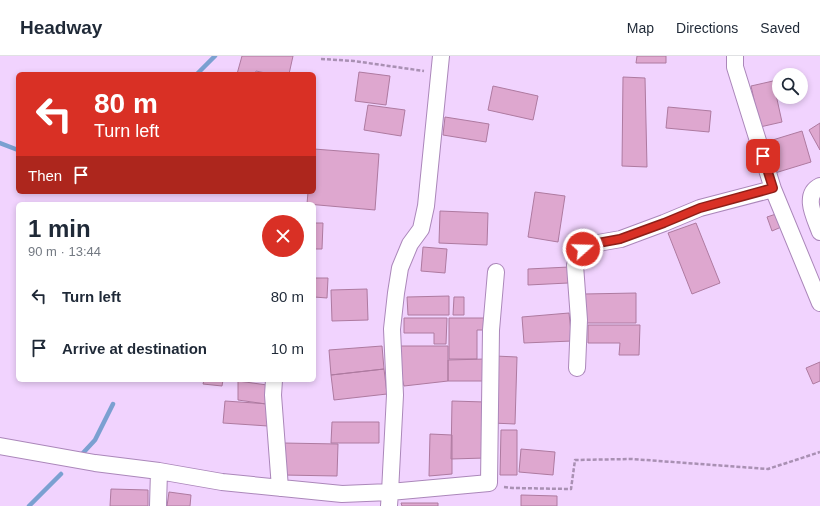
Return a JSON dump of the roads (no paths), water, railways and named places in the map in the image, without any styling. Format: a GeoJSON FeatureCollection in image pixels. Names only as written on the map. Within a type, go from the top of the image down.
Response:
{"type":"FeatureCollection","features":[{"type":"Feature","properties":{"kind":"street"},"geometry":{"type":"LineString","coordinates":[[390,499],[395,395],[392,328],[396,293],[400,268],[410,244],[421,229],[426,206],[432,133],[441,56]]}},
{"type":"Feature","properties":{"kind":"street"},"geometry":{"type":"LineString","coordinates":[[735,56],[735,67],[773,188],[820,303]]}},
{"type":"Feature","properties":{"kind":"street"},"geometry":{"type":"LineString","coordinates":[[820,186],[811,195],[810,205],[820,232]]}},
{"type":"Feature","properties":{"kind":"street"},"geometry":{"type":"LineString","coordinates":[[577,368],[579,320],[575,265],[583,249],[598,243],[620,239],[700,208],[773,188]]}},
{"type":"Feature","properties":{"kind":"street"},"geometry":{"type":"LineString","coordinates":[[0,446],[95,463],[159,471],[222,482],[390,499],[489,483],[491,330],[496,272]]}},
{"type":"Feature","properties":{"kind":"street"},"geometry":{"type":"LineString","coordinates":[[274,382],[273,395],[280,488]]}},
{"type":"Feature","properties":{"kind":"street"},"geometry":{"type":"LineString","coordinates":[[158,506],[159,471]]}},
{"type":"Feature","properties":{"kind":"waterway"},"geometry":{"type":"LineString","coordinates":[[199,72],[215,56]]}},
{"type":"Feature","properties":{"kind":"waterway"},"geometry":{"type":"LineString","coordinates":[[0,143],[16,149]]}},
{"type":"Feature","properties":{"kind":"waterway"},"geometry":{"type":"LineString","coordinates":[[83,453],[95,440],[113,404]]}},
{"type":"Feature","properties":{"kind":"waterway"},"geometry":{"type":"LineString","coordinates":[[29,506],[61,474]]}}]}
